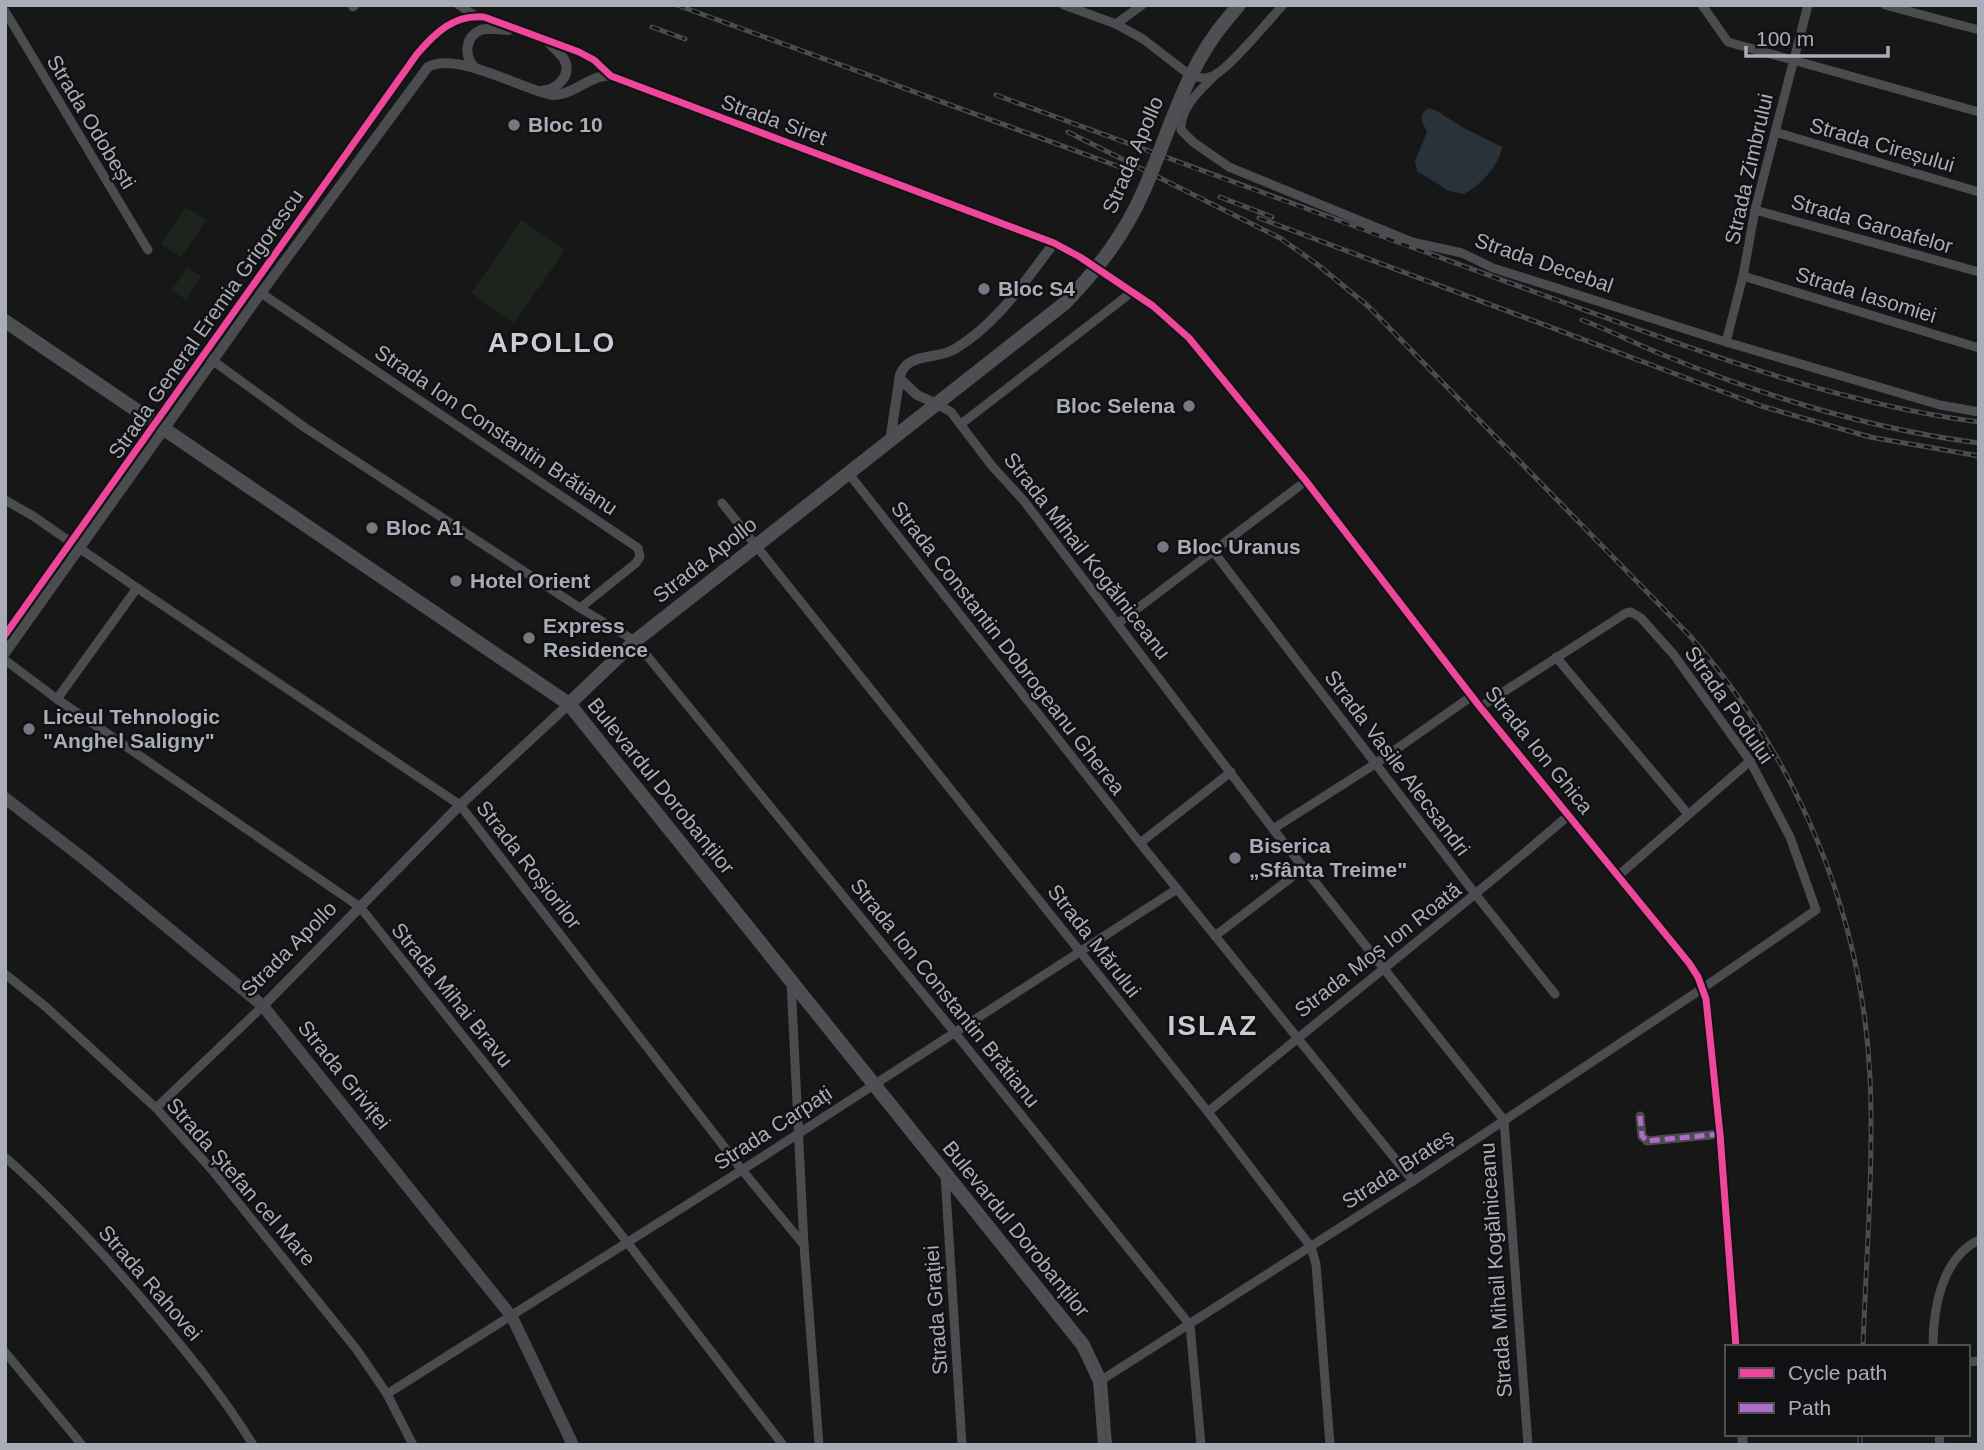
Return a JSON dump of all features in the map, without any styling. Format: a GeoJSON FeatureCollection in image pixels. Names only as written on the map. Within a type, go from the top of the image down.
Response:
{"type":"FeatureCollection","features":[{"type":"Feature","properties":{"kind":"main road","name":"Strada Apollo"},"geometry":{"type":"LineString","coordinates":[[569,704],[635,641],[1065,303],[1107,257],[1126,226],[1145,189],[1191,73],[1205,48],[1240,5]]}},
{"type":"Feature","properties":{"kind":"main road","name":"Bulevardul Dorobanților"},"geometry":{"type":"LineString","coordinates":[[5,321],[569,704],[1083,1345],[1100,1381],[1105,1445]]}},
{"type":"Feature","properties":{"kind":"main road","name":"Strada Griviței"},"geometry":{"type":"LineString","coordinates":[[5,798],[88,862],[263,1006],[512,1317],[573,1445]]}},
{"type":"Feature","properties":{"kind":"street"},"geometry":{"type":"LineString","coordinates":[[459,5],[477,17]]}},
{"type":"Feature","properties":{"kind":"street"},"geometry":{"type":"LineString","coordinates":[[1064,5],[1116,24],[1151,45],[1191,75],[1206,78],[1217,74]]}},
{"type":"Feature","properties":{"kind":"street"},"geometry":{"type":"LineString","coordinates":[[1116,24],[1142,5]]}},
{"type":"Feature","properties":{"kind":"street","name":"Strada Decebal"},"geometry":{"type":"LineString","coordinates":[[1283,5],[1198,93],[1184,112],[1181,130],[1228,167],[1412,242],[1462,253],[1493,268],[1726,342],[1940,405],[1979,412]]}},
{"type":"Feature","properties":{"kind":"street"},"geometry":{"type":"LineString","coordinates":[[1702,5],[1728,42],[1979,112]]}},
{"type":"Feature","properties":{"kind":"street","name":"Strada Zimbrului"},"geometry":{"type":"LineString","coordinates":[[1726,342],[1743,276],[1755,210],[1808,5]]}},
{"type":"Feature","properties":{"kind":"street"},"geometry":{"type":"LineString","coordinates":[[1885,5],[1979,30]]}},
{"type":"Feature","properties":{"kind":"street","name":"Strada Odobești"},"geometry":{"type":"LineString","coordinates":[[5,12],[148,250]]}},
{"type":"Feature","properties":{"kind":"street","name":"Strada Siret"},"geometry":{"type":"LineString","coordinates":[[477,17],[587,55],[611,76],[1054,243],[1103,272]]}},
{"type":"Feature","properties":{"kind":"street","name":"Strada General Eremia Grigorescu"},"geometry":{"type":"LineString","coordinates":[[5,653],[76,546],[210,358],[417,54],[436,34],[455,21],[477,17]]}},
{"type":"Feature","properties":{"kind":"street","name":"Strada Siret"},"geometry":{"type":"LineString","coordinates":[[478,70],[471,64],[468,55],[468,44],[472,36],[485,29],[521,31]]}},
{"type":"Feature","properties":{"kind":"street"},"geometry":{"type":"LineString","coordinates":[[538,91],[556,87],[565,73],[563,58],[546,40]]}},
{"type":"Feature","properties":{"kind":"street","name":"Strada General Eremia Grigorescu"},"geometry":{"type":"LineString","coordinates":[[210,358],[423,72],[446,61],[558,96],[601,77],[611,76]]}},
{"type":"Feature","properties":{"kind":"street","name":"Strada Cireșului"},"geometry":{"type":"LineString","coordinates":[[1775,132],[1979,192]]}},
{"type":"Feature","properties":{"kind":"street","name":"Strada Garoafelor"},"geometry":{"type":"LineString","coordinates":[[1755,210],[1979,272]]}},
{"type":"Feature","properties":{"kind":"street"},"geometry":{"type":"LineString","coordinates":[[890,442],[901,371],[912,361],[949,352],[986,326],[1017,292],[1054,243]]}},
{"type":"Feature","properties":{"kind":"street","name":"Strada Ion Ghica"},"geometry":{"type":"LineString","coordinates":[[1103,272],[1172,321],[1189,338],[1306,481],[1480,707],[1689,963],[1706,999],[1720,1134],[1736,1345]]}},
{"type":"Feature","properties":{"kind":"street","name":"Strada Iasomiei"},"geometry":{"type":"LineString","coordinates":[[1743,276],[1979,348]]}},
{"type":"Feature","properties":{"kind":"street"},"geometry":{"type":"LineString","coordinates":[[961,424],[1132,292]]}},
{"type":"Feature","properties":{"kind":"street","name":"Strada Ion Constantin Brătianu"},"geometry":{"type":"LineString","coordinates":[[261,293],[638,548],[640,557],[636,563],[580,608]]}},
{"type":"Feature","properties":{"kind":"street","name":"Strada Ion Constantin Brătianu"},"geometry":{"type":"LineString","coordinates":[[210,358],[304,427],[580,608],[635,641],[1190,1325]]}},
{"type":"Feature","properties":{"kind":"street","name":"Strada Mihail Kogălniceanu"},"geometry":{"type":"LineString","coordinates":[[900,379],[917,395],[948,410],[992,466],[1024,501],[1273,829],[1504,1120],[1528,1445]]}},
{"type":"Feature","properties":{"kind":"street","name":"Strada Constantin Dobrogeanu Gherea"},"geometry":{"type":"LineString","coordinates":[[849,474],[1215,936]]}},
{"type":"Feature","properties":{"kind":"street"},"geometry":{"type":"LineString","coordinates":[[1117,624],[1306,481]]}},
{"type":"Feature","properties":{"kind":"street","name":"Strada Mărului"},"geometry":{"type":"LineString","coordinates":[[722,503],[1208,1112],[1311,1247],[1316,1264],[1330,1445]]}},
{"type":"Feature","properties":{"kind":"street","name":"Strada Roșiorilor"},"geometry":{"type":"LineString","coordinates":[[7,505],[33,516],[460,805],[742,1170],[804,1245]]}},
{"type":"Feature","properties":{"kind":"street","name":"Strada General Eremia Grigorescu"},"geometry":{"type":"LineString","coordinates":[[5,635],[76,546]]}},
{"type":"Feature","properties":{"kind":"street","name":"Strada Vasile Alecsandri"},"geometry":{"type":"LineString","coordinates":[[1213,551],[1555,994]]}},
{"type":"Feature","properties":{"kind":"street"},"geometry":{"type":"LineString","coordinates":[[57,699],[137,588]]}},
{"type":"Feature","properties":{"kind":"street","name":"Strada Podului"},"geometry":{"type":"LineString","coordinates":[[1556,657],[1626,613],[1636,614],[1674,655],[1749,761],[1790,837],[1816,910]]}},
{"type":"Feature","properties":{"kind":"street"},"geometry":{"type":"LineString","coordinates":[[1480,707],[1556,657],[1688,814]]}},
{"type":"Feature","properties":{"kind":"street","name":"Strada Mihai Bravu"},"geometry":{"type":"LineString","coordinates":[[5,660],[57,699],[360,907],[628,1242],[783,1445]]}},
{"type":"Feature","properties":{"kind":"street"},"geometry":{"type":"LineString","coordinates":[[1273,829],[1375,764],[1472,696]]}},
{"type":"Feature","properties":{"kind":"street","name":"Strada Apollo"},"geometry":{"type":"LineString","coordinates":[[156,1108],[263,1006],[460,805],[569,704]]}},
{"type":"Feature","properties":{"kind":"street"},"geometry":{"type":"LineString","coordinates":[[1619,875],[1749,761]]}},
{"type":"Feature","properties":{"kind":"street"},"geometry":{"type":"LineString","coordinates":[[1140,843],[1231,772]]}},
{"type":"Feature","properties":{"kind":"street","name":"Strada Moș Ion Roată"},"geometry":{"type":"LineString","coordinates":[[1208,1112],[1476,895],[1569,815]]}},
{"type":"Feature","properties":{"kind":"street"},"geometry":{"type":"LineString","coordinates":[[1305,867],[1215,936],[1413,1181]]}},
{"type":"Feature","properties":{"kind":"street","name":"Strada Carpați"},"geometry":{"type":"LineString","coordinates":[[387,1394],[797,1135],[1177,889]]}},
{"type":"Feature","properties":{"kind":"street","name":"Strada Brateș"},"geometry":{"type":"LineString","coordinates":[[1100,1381],[1413,1181],[1816,910]]}},
{"type":"Feature","properties":{"kind":"street","name":"Strada Ștefan cel Mare"},"geometry":{"type":"LineString","coordinates":[[5,974],[46,1007],[156,1108],[212,1170],[349,1339],[387,1394],[413,1445]]}},
{"type":"Feature","properties":{"kind":"street"},"geometry":{"type":"LineString","coordinates":[[790,980],[797,1135],[819,1445]]}},
{"type":"Feature","properties":{"kind":"street"},"geometry":{"type":"LineString","coordinates":[[1640,1116],[1642,1136],[1647,1141],[1720,1134]]}},
{"type":"Feature","properties":{"kind":"street","name":"Strada Rahovei"},"geometry":{"type":"LineString","coordinates":[[5,1157],[57,1206],[120,1272],[210,1381],[253,1445]]}},
{"type":"Feature","properties":{"kind":"street","name":"Strada Grației"},"geometry":{"type":"LineString","coordinates":[[945,1173],[962,1445]]}},
{"type":"Feature","properties":{"kind":"street"},"geometry":{"type":"LineString","coordinates":[[1933,1345],[1936,1305],[1946,1276],[1963,1251],[1979,1240]]}},
{"type":"Feature","properties":{"kind":"street"},"geometry":{"type":"LineString","coordinates":[[1190,1325],[1201,1445]]}},
{"type":"Feature","properties":{"kind":"street"},"geometry":{"type":"LineString","coordinates":[[5,1352],[82,1445]]}},
{"type":"Feature","properties":{"kind":"shaded area"},"geometry":{"type":"Polygon","coordinates":[[[1428,108],[1502,147],[1488,174],[1464,194],[1449,191],[1417,171],[1415,161],[1427,132],[1422,114],[1428,108]]]}},
{"type":"Feature","properties":{"kind":"shaded area"},"geometry":{"type":"Polygon","coordinates":[[[186,207],[206,220],[181,257],[161,244],[186,207]]]}},
{"type":"Feature","properties":{"kind":"shaded area"},"geometry":{"type":"Polygon","coordinates":[[[522,220],[565,250],[514,323],[471,293],[522,220]]]}},
{"type":"Feature","properties":{"kind":"shaded area"},"geometry":{"type":"Polygon","coordinates":[[[187,267],[201,276],[186,300],[172,290],[187,267]]]}},
{"type":"Feature","properties":{"kind":"tram line"},"geometry":{"type":"LineString","coordinates":[[5,318],[574,707],[1088,1348],[1102,1380],[1107,1445]]}},
{"type":"Feature","properties":{"kind":"railway"},"geometry":{"type":"LineString","coordinates":[[677,5],[1128,170]]}},
{"type":"Feature","properties":{"kind":"railway"},"geometry":{"type":"LineString","coordinates":[[652,27],[685,39]]}},
{"type":"Feature","properties":{"kind":"railway"},"geometry":{"type":"LineString","coordinates":[[996,95],[1758,370],[1867,401],[1979,422]]}},
{"type":"Feature","properties":{"kind":"railway"},"geometry":{"type":"LineString","coordinates":[[1068,132],[1280,238],[1368,306],[1690,636],[1763,734],[1818,841],[1854,956],[1864,1016],[1870,1077],[1871,1144],[1863,1345]]}},
{"type":"Feature","properties":{"kind":"railway"},"geometry":{"type":"LineString","coordinates":[[1220,197],[1272,217]]}},
{"type":"Feature","properties":{"kind":"railway"},"geometry":{"type":"LineString","coordinates":[[1259,218],[1761,406],[1870,437],[1979,456]]}},
{"type":"Feature","properties":{"kind":"railway"},"geometry":{"type":"LineString","coordinates":[[1582,320],[1699,369],[1777,397],[1857,420],[1979,443]]}},
{"type":"Feature","properties":{"kind":"railway"},"geometry":{"type":"LineString","coordinates":[[1860,1436],[1860,1445]]}},
{"type":"Feature","properties":{"kind":"marked path"},"geometry":{"type":"LineString","coordinates":[[1640,1116],[1642,1136],[1647,1141],[1720,1134]]}},
{"type":"Feature","properties":{"kind":"cycle path"},"geometry":{"type":"LineString","coordinates":[[5,635],[417,54],[438,32],[454,22],[484,17],[579,52],[594,60],[611,76],[1054,243],[1080,257],[1153,306],[1189,338],[1306,481],[1480,707],[1698,977],[1706,999],[1720,1134],[1736,1345]]}},
{"type":"Feature","properties":{"kind":"place","name":"Bloc 10"},"geometry":{"type":"Point","coordinates":[514,125]}},
{"type":"Feature","properties":{"kind":"place","name":"Bloc S4"},"geometry":{"type":"Point","coordinates":[984,289]}},
{"type":"Feature","properties":{"kind":"place","name":"Bloc Selena"},"geometry":{"type":"Point","coordinates":[1189,406]}},
{"type":"Feature","properties":{"kind":"place","name":"Bloc A1"},"geometry":{"type":"Point","coordinates":[372,528]}},
{"type":"Feature","properties":{"kind":"place","name":"Bloc Uranus"},"geometry":{"type":"Point","coordinates":[1163,547]}},
{"type":"Feature","properties":{"kind":"place","name":"Hotel Orient"},"geometry":{"type":"Point","coordinates":[456,581]}},
{"type":"Feature","properties":{"kind":"place","name":"Express Residence"},"geometry":{"type":"Point","coordinates":[529,638]}},
{"type":"Feature","properties":{"kind":"place","name":"Liceul Tehnologic \"Anghel Saligny\""},"geometry":{"type":"Point","coordinates":[29,729]}},
{"type":"Feature","properties":{"kind":"place","name":"Biserica „Sfânta Treime\""},"geometry":{"type":"Point","coordinates":[1235,858]}},
{"type":"Feature","properties":{"kind":"district","name":"APOLLO"},"geometry":{"type":"Point","coordinates":[552,342]}},
{"type":"Feature","properties":{"kind":"district","name":"ISLAZ"},"geometry":{"type":"Point","coordinates":[1213,1025]}}]}
